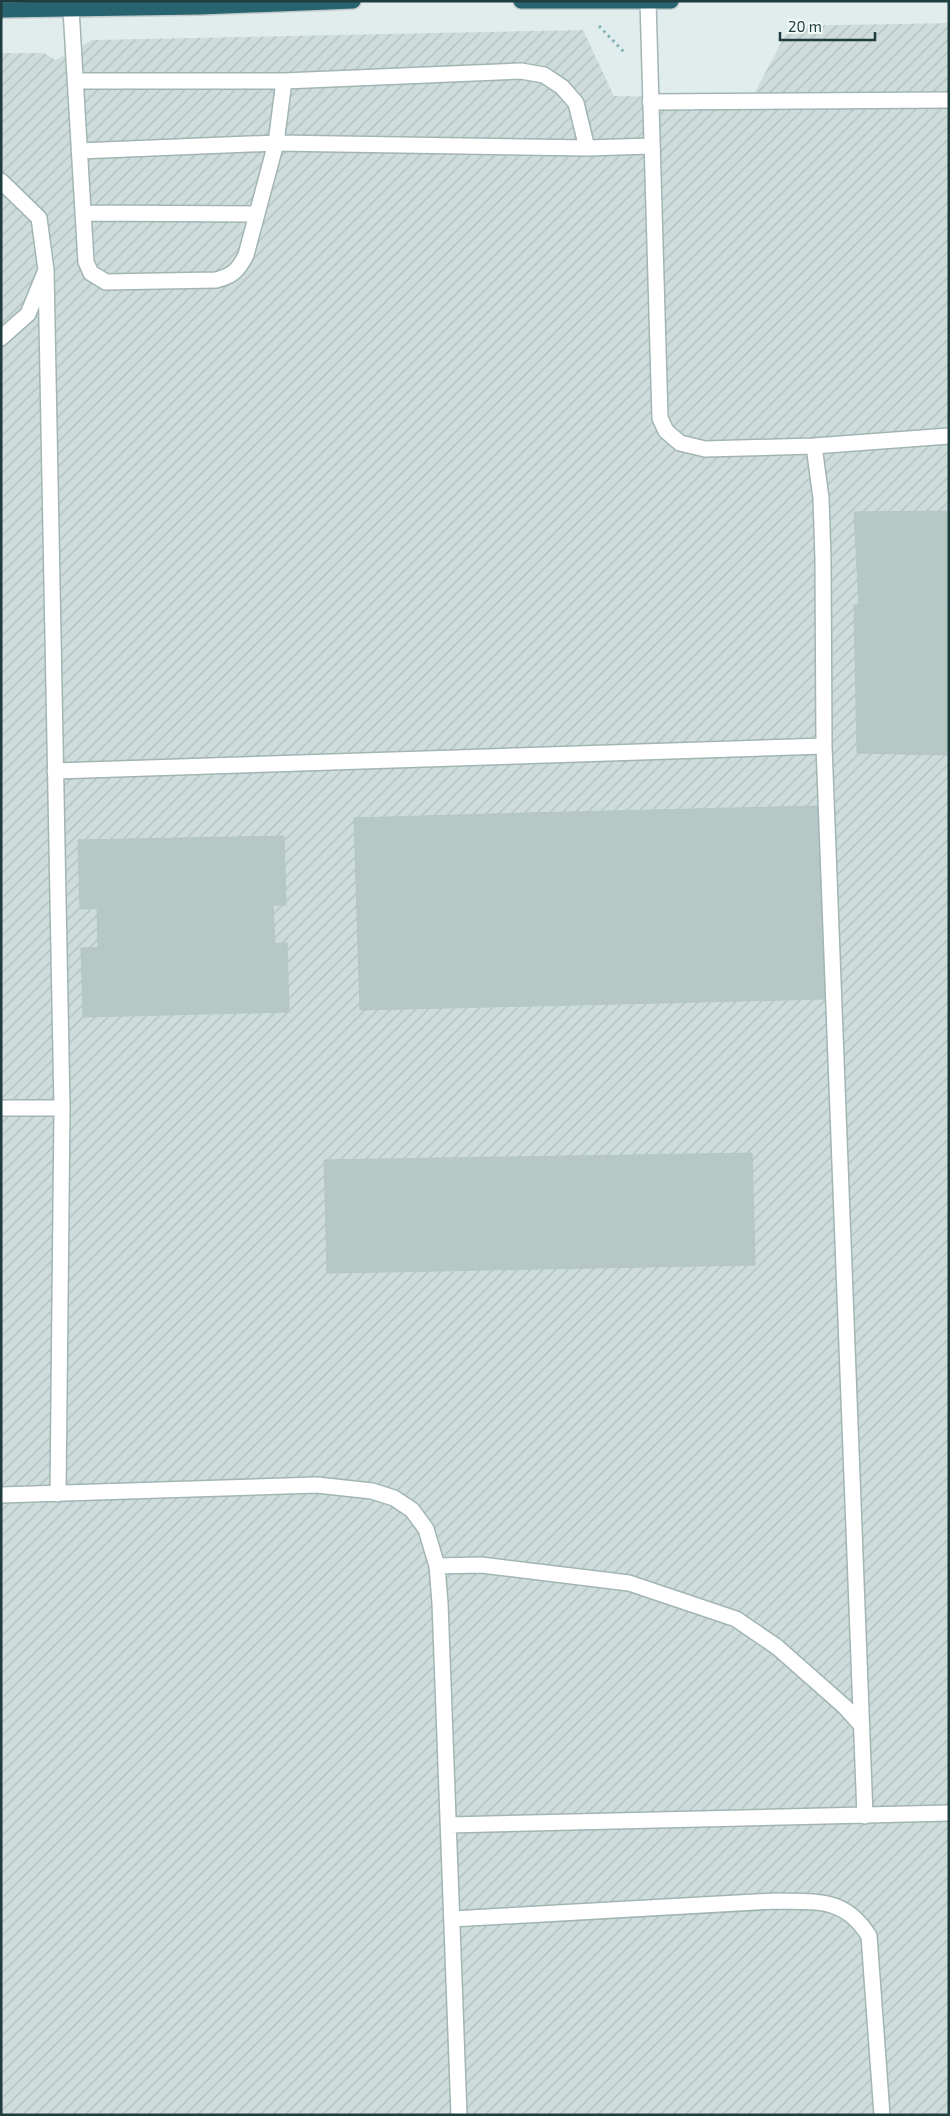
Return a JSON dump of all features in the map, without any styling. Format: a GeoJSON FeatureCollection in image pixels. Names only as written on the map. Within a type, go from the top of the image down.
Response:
{"type":"FeatureCollection","features":[{"type":"Feature","properties":{"kind":"highway"},"geometry":{"type":"LineString","coordinates":[[1,10],[353,1]]}},
{"type":"Feature","properties":{"kind":"highway"},"geometry":{"type":"LineString","coordinates":[[521,1],[671,1]]}},
{"type":"Feature","properties":{"kind":"lane"},"geometry":{"type":"LineString","coordinates":[[648,2],[660,418],[666,431],[680,442],[704,448],[814,446],[949,436]]}},
{"type":"Feature","properties":{"kind":"lane"},"geometry":{"type":"LineString","coordinates":[[71,9],[86,262],[91,273],[106,282],[216,280],[230,277],[240,268],[246,255],[276,143],[284,81]]}},
{"type":"Feature","properties":{"kind":"lane"},"geometry":{"type":"LineString","coordinates":[[75,81],[284,81],[520,71],[544,75],[562,87],[576,103],[588,148]]}},
{"type":"Feature","properties":{"kind":"lane"},"geometry":{"type":"LineString","coordinates":[[650,102],[949,100]]}},
{"type":"Feature","properties":{"kind":"lane"},"geometry":{"type":"LineString","coordinates":[[79,151],[276,143],[588,148],[651,146]]}},
{"type":"Feature","properties":{"kind":"lane"},"geometry":{"type":"LineString","coordinates":[[1,181],[39,218],[46,270],[62,1108],[58,1494]]}},
{"type":"Feature","properties":{"kind":"lane"},"geometry":{"type":"LineString","coordinates":[[82,213],[257,214]]}},
{"type":"Feature","properties":{"kind":"lane"},"geometry":{"type":"LineString","coordinates":[[1,338],[28,314],[46,270]]}},
{"type":"Feature","properties":{"kind":"lane"},"geometry":{"type":"LineString","coordinates":[[814,446],[821,498],[823,550],[824,746],[865,1816]]}},
{"type":"Feature","properties":{"kind":"lane"},"geometry":{"type":"LineString","coordinates":[[55,771],[824,746]]}},
{"type":"Feature","properties":{"kind":"lane"},"geometry":{"type":"LineString","coordinates":[[1,1108],[62,1108]]}},
{"type":"Feature","properties":{"kind":"lane"},"geometry":{"type":"LineString","coordinates":[[1,1494],[58,1494],[172,1488],[317,1485],[372,1491],[394,1498],[412,1510],[426,1529],[437,1566],[449,1825],[459,2115]]}},
{"type":"Feature","properties":{"kind":"lane"},"geometry":{"type":"LineString","coordinates":[[437,1566],[481,1566],[629,1583],[736,1619],[777,1647],[845,1707],[862,1726]]}},
{"type":"Feature","properties":{"kind":"lane"},"geometry":{"type":"LineString","coordinates":[[449,1825],[949,1813]]}},
{"type":"Feature","properties":{"kind":"lane"},"geometry":{"type":"LineString","coordinates":[[452,1919],[775,1901],[821,1902],[842,1908],[859,1920],[869,1936],[882,2115]]}},
{"type":"Feature","properties":{"kind":"path"},"geometry":{"type":"LineString","coordinates":[[597,24],[624,49],[624,57]]}},
{"type":"Feature","properties":{"kind":"shaded area"},"geometry":{"type":"Polygon","coordinates":[[[949,23],[949,2115],[1,2115],[1,53],[44,53],[55,60],[92,40],[583,30],[614,96],[752,98],[790,26],[949,23]]]}},
{"type":"Feature","properties":{"kind":"building"},"geometry":{"type":"Polygon","coordinates":[[[949,511],[949,604],[859,605],[854,512],[949,511]]]}},
{"type":"Feature","properties":{"kind":"building"},"geometry":{"type":"Polygon","coordinates":[[[949,604],[949,755],[857,753],[854,605],[949,604]]]}},
{"type":"Feature","properties":{"kind":"building"},"geometry":{"type":"Polygon","coordinates":[[[819,806],[825,999],[533,1006],[527,813],[819,806]]]}},
{"type":"Feature","properties":{"kind":"building"},"geometry":{"type":"Polygon","coordinates":[[[527,813],[533,1006],[360,1010],[354,818],[527,813]]]}},
{"type":"Feature","properties":{"kind":"building"},"geometry":{"type":"Polygon","coordinates":[[[284,836],[286,905],[80,909],[78,840],[284,836]]]}},
{"type":"Feature","properties":{"kind":"building"},"geometry":{"type":"Polygon","coordinates":[[[273,905],[275,944],[98,947],[97,908],[273,905]]]}},
{"type":"Feature","properties":{"kind":"building"},"geometry":{"type":"Polygon","coordinates":[[[287,943],[289,1012],[83,1017],[81,948],[287,943]]]}},
{"type":"Feature","properties":{"kind":"building"},"geometry":{"type":"Polygon","coordinates":[[[752,1153],[755,1265],[327,1273],[324,1160],[752,1153]]]}}]}
